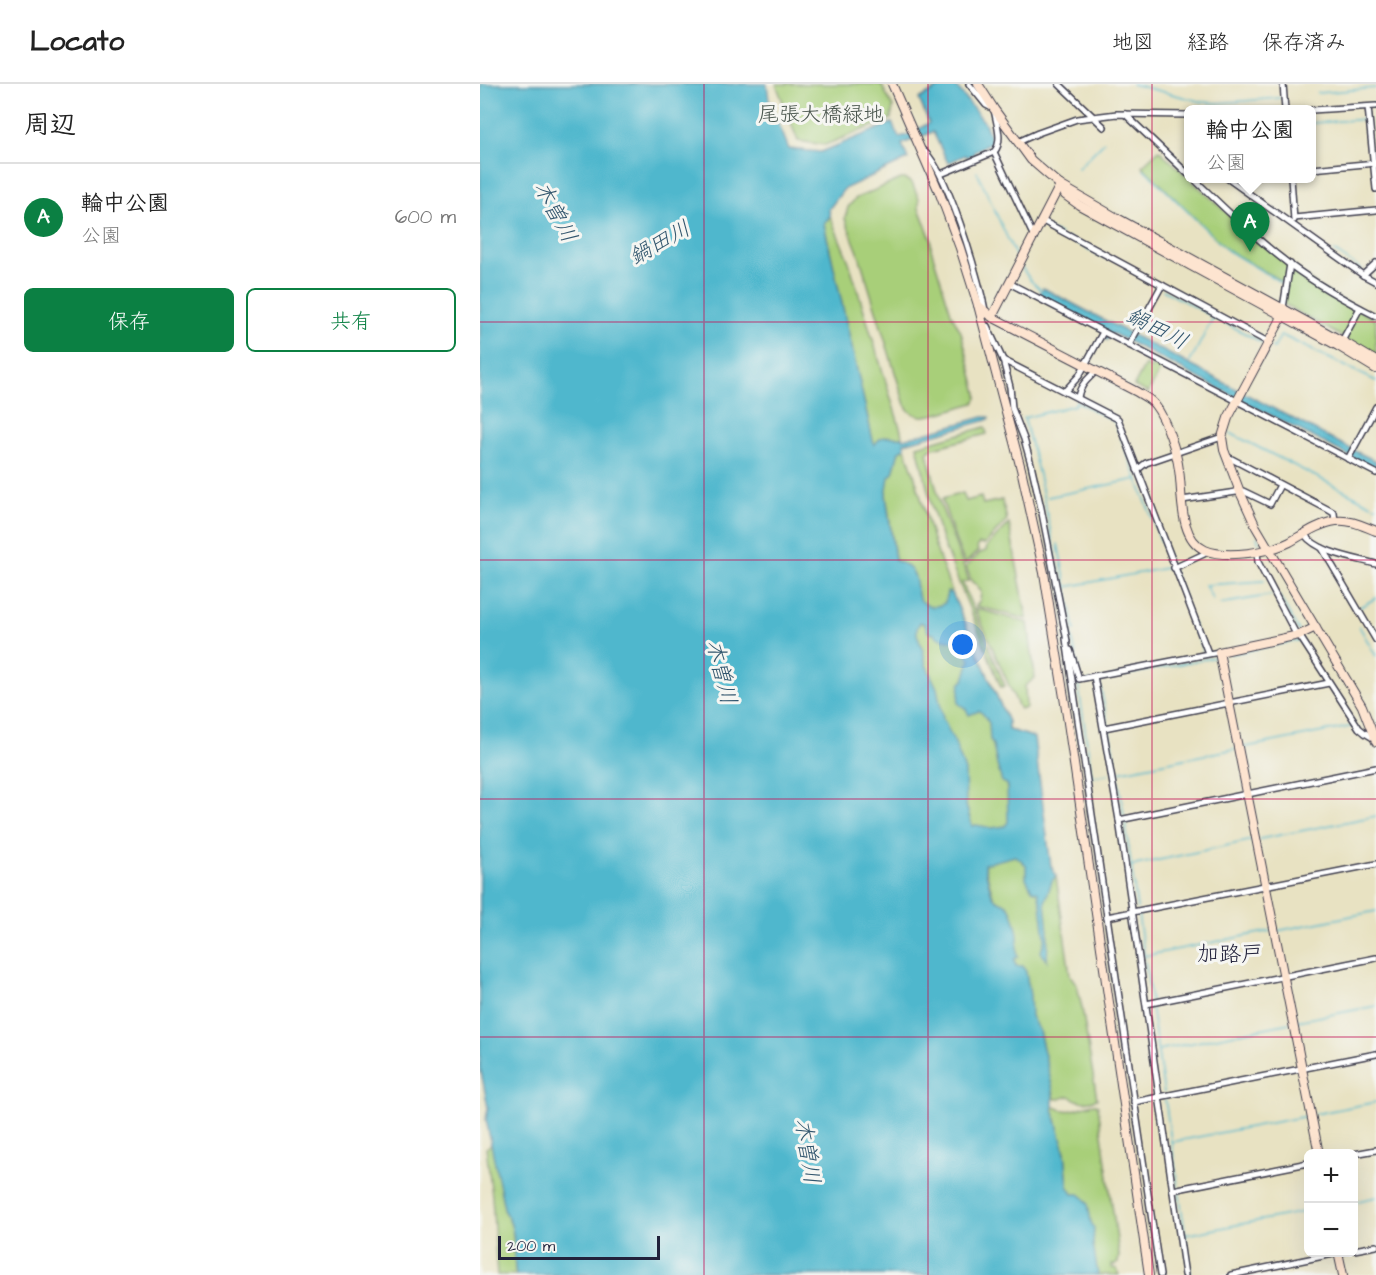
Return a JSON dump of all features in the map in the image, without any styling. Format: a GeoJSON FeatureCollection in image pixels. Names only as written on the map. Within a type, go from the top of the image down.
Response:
{"type":"FeatureCollection","features":[{"type":"Feature","properties":{"kind":"street"},"geometry":{"type":"LineString","coordinates":[[892,84],[940,194],[1003,360],[1010,387],[1012,408],[1024,439],[1041,508],[1066,639],[1160,1275]]}},
{"type":"Feature","properties":{"kind":"street"},"geometry":{"type":"LineString","coordinates":[[941,174],[994,152],[999,145],[994,110],[986,105],[969,84]]}},
{"type":"Feature","properties":{"kind":"street"},"geometry":{"type":"LineString","coordinates":[[978,84],[994,110],[1032,160],[1060,185],[1065,195],[1376,361]]}},
{"type":"Feature","properties":{"kind":"street"},"geometry":{"type":"LineString","coordinates":[[1059,84],[1104,127]]}},
{"type":"Feature","properties":{"kind":"street"},"geometry":{"type":"LineString","coordinates":[[1283,87],[1285,105]]}},
{"type":"Feature","properties":{"kind":"street"},"geometry":{"type":"LineString","coordinates":[[1316,110],[1376,106]]}},
{"type":"Feature","properties":{"kind":"street"},"geometry":{"type":"LineString","coordinates":[[1368,107],[1376,189]]}},
{"type":"Feature","properties":{"kind":"street"},"geometry":{"type":"LineString","coordinates":[[1018,142],[1077,119],[1117,114],[1184,115]]}},
{"type":"Feature","properties":{"kind":"street"},"geometry":{"type":"LineString","coordinates":[[1125,114],[1184,168]]}},
{"type":"Feature","properties":{"kind":"street"},"geometry":{"type":"LineString","coordinates":[[921,149],[927,152],[941,174],[982,292],[1044,573],[1149,1275]]}},
{"type":"Feature","properties":{"kind":"street"},"geometry":{"type":"LineString","coordinates":[[994,152],[1034,237]]}},
{"type":"Feature","properties":{"kind":"street"},"geometry":{"type":"LineString","coordinates":[[1316,169],[1375,163]]}},
{"type":"Feature","properties":{"kind":"street"},"geometry":{"type":"LineString","coordinates":[[1198,183],[1246,229],[1290,264],[1324,287],[1376,316]]}},
{"type":"Feature","properties":{"kind":"street"},"geometry":{"type":"LineString","coordinates":[[1234,183],[1376,282]]}},
{"type":"Feature","properties":{"kind":"street"},"geometry":{"type":"LineString","coordinates":[[1290,183],[1295,227]]}},
{"type":"Feature","properties":{"kind":"street"},"geometry":{"type":"LineString","coordinates":[[985,311],[1009,283],[1060,185]]}},
{"type":"Feature","properties":{"kind":"street"},"geometry":{"type":"LineString","coordinates":[[1294,218],[1376,210]]}},
{"type":"Feature","properties":{"kind":"street"},"geometry":{"type":"LineString","coordinates":[[1041,220],[1268,342]]}},
{"type":"Feature","properties":{"kind":"street"},"geometry":{"type":"LineString","coordinates":[[1363,275],[1376,263]]}},
{"type":"Feature","properties":{"kind":"street"},"geometry":{"type":"LineString","coordinates":[[1290,264],[1280,321],[1228,418],[1222,437],[1226,457],[1256,527],[1362,706],[1375,736]]}},
{"type":"Feature","properties":{"kind":"street"},"geometry":{"type":"LineString","coordinates":[[1009,283],[1376,472]]}},
{"type":"Feature","properties":{"kind":"street"},"geometry":{"type":"LineString","coordinates":[[1130,345],[1162,285]]}},
{"type":"Feature","properties":{"kind":"street"},"geometry":{"type":"LineString","coordinates":[[1342,341],[1360,308]]}},
{"type":"Feature","properties":{"kind":"street"},"geometry":{"type":"LineString","coordinates":[[985,311],[1155,405],[1164,421],[1176,453],[1187,530],[1195,543],[1205,550],[1235,554],[1269,549],[1335,521],[1356,523],[1376,531]]}},
{"type":"Feature","properties":{"kind":"street"},"geometry":{"type":"LineString","coordinates":[[1282,311],[1376,369]]}},
{"type":"Feature","properties":{"kind":"street"},"geometry":{"type":"LineString","coordinates":[[1071,394],[1079,391],[1084,383],[1104,332]]}},
{"type":"Feature","properties":{"kind":"street"},"geometry":{"type":"LineString","coordinates":[[1003,360],[1118,419],[1208,653]]}},
{"type":"Feature","properties":{"kind":"street"},"geometry":{"type":"LineString","coordinates":[[1071,394],[1076,381],[1090,368]]}},
{"type":"Feature","properties":{"kind":"street"},"geometry":{"type":"LineString","coordinates":[[1349,458],[1376,407]]}},
{"type":"Feature","properties":{"kind":"street"},"geometry":{"type":"LineString","coordinates":[[1137,470],[1146,463],[1222,437]]}},
{"type":"Feature","properties":{"kind":"street"},"geometry":{"type":"LineString","coordinates":[[1226,457],[1329,510],[1334,513],[1335,521]]}},
{"type":"Feature","properties":{"kind":"street"},"geometry":{"type":"LineString","coordinates":[[1182,500],[1243,491],[1270,504],[1281,484]]}},
{"type":"Feature","properties":{"kind":"street"},"geometry":{"type":"LineString","coordinates":[[1304,534],[1309,541],[1322,548],[1376,564]]}},
{"type":"Feature","properties":{"kind":"street"},"geometry":{"type":"LineString","coordinates":[[1322,548],[1376,640]]}},
{"type":"Feature","properties":{"kind":"street"},"geometry":{"type":"LineString","coordinates":[[1174,568],[1204,554],[1205,550]]}},
{"type":"Feature","properties":{"kind":"street"},"geometry":{"type":"LineString","coordinates":[[1257,551],[1258,562],[1329,682],[1359,728],[1365,734],[1375,736]]}},
{"type":"Feature","properties":{"kind":"street"},"geometry":{"type":"LineString","coordinates":[[1066,639],[1078,679],[1219,652],[1301,634],[1316,627]]}},
{"type":"Feature","properties":{"kind":"street"},"geometry":{"type":"LineString","coordinates":[[1219,652],[1317,1149]]}},
{"type":"Feature","properties":{"kind":"street"},"geometry":{"type":"LineString","coordinates":[[1094,676],[1133,912],[1185,1275]]}},
{"type":"Feature","properties":{"kind":"street"},"geometry":{"type":"LineString","coordinates":[[1104,728],[1329,682]]}},
{"type":"Feature","properties":{"kind":"street"},"geometry":{"type":"LineString","coordinates":[[1119,820],[1376,768]]}},
{"type":"Feature","properties":{"kind":"street"},"geometry":{"type":"LineString","coordinates":[[1107,917],[1376,864]]}},
{"type":"Feature","properties":{"kind":"street"},"geometry":{"type":"LineString","coordinates":[[1146,1004],[1376,958]]}},
{"type":"Feature","properties":{"kind":"street"},"geometry":{"type":"LineString","coordinates":[[1134,1102],[1376,1054]]}},
{"type":"Feature","properties":{"kind":"street"},"geometry":{"type":"LineString","coordinates":[[1358,1153],[1376,1150]]}},
{"type":"Feature","properties":{"kind":"street"},"geometry":{"type":"LineString","coordinates":[[1173,1190],[1304,1164]]}},
{"type":"Feature","properties":{"kind":"street"},"geometry":{"type":"LineString","coordinates":[[1358,1249],[1376,1246]]}},
{"type":"Feature","properties":{"kind":"street"},"geometry":{"type":"LineString","coordinates":[[1231,1275],[1320,1257]]}},
{"type":"Feature","properties":{"kind":"street"},"geometry":{"type":"LineString","coordinates":[[1341,1257],[1343,1275]]}},
{"type":"Feature","properties":{"kind":"green space","name":"尾張大橋緑地"},"geometry":{"type":"Polygon","coordinates":[[[776,84],[881,84],[893,107],[891,119],[825,145],[798,141],[776,84]]]}},
{"type":"Feature","properties":{"kind":"green space"},"geometry":{"type":"Polygon","coordinates":[[[1159,150],[1184,173],[1184,183],[1194,183],[1245,230],[1322,289],[1376,320],[1376,356],[1282,303],[1286,284],[1227,250],[1142,166],[1159,150]]]}},
{"type":"Feature","properties":{"kind":"green space"},"geometry":{"type":"Polygon","coordinates":[[[901,179],[912,183],[919,199],[919,208],[931,239],[931,249],[951,313],[961,332],[977,393],[974,403],[926,416],[913,414],[905,405],[858,252],[845,219],[848,207],[856,198],[901,179]]]}},
{"type":"Feature","properties":{"kind":"green space"},"geometry":{"type":"Polygon","coordinates":[[[830,216],[849,262],[901,431],[902,437],[886,436],[874,446],[824,224],[830,216]]]}},
{"type":"Feature","properties":{"kind":"green space"},"geometry":{"type":"Polygon","coordinates":[[[1156,361],[1163,365],[1148,393],[1134,386],[1145,365],[1152,368],[1156,361]]]}},
{"type":"Feature","properties":{"kind":"green space"},"geometry":{"type":"Polygon","coordinates":[[[985,427],[987,434],[930,449],[927,453],[941,506],[969,581],[962,582],[1005,686],[1001,687],[943,543],[917,446],[985,427]]]}},
{"type":"Feature","properties":{"kind":"green space"},"geometry":{"type":"Polygon","coordinates":[[[905,448],[952,593],[1008,722],[1008,730],[1027,735],[1018,824],[975,834],[901,600],[881,458],[905,448]]]}},
{"type":"Feature","properties":{"kind":"green space"},"geometry":{"type":"Polygon","coordinates":[[[963,493],[966,501],[981,497],[983,504],[1002,500],[1007,520],[985,544],[977,546],[978,551],[965,564],[942,499],[963,493]]]}},
{"type":"Feature","properties":{"kind":"green space"},"geometry":{"type":"Polygon","coordinates":[[[1009,524],[1027,619],[976,606],[981,592],[972,582],[966,567],[980,553],[986,551],[987,546],[1009,524]]]}},
{"type":"Feature","properties":{"kind":"green space"},"geometry":{"type":"Polygon","coordinates":[[[975,608],[1028,623],[1035,678],[1025,686],[1026,707],[1024,709],[1018,706],[975,608]]]}},
{"type":"Feature","properties":{"kind":"green space"},"geometry":{"type":"Polygon","coordinates":[[[1004,850],[1051,866],[1056,876],[1070,975],[1077,985],[1097,1099],[1083,1102],[1070,1096],[1055,1099],[1039,1031],[1032,1021],[983,859],[1004,850]]]}},
{"type":"Feature","properties":{"kind":"green space"},"geometry":{"type":"Polygon","coordinates":[[[1096,1104],[1119,1254],[1118,1263],[1112,1264],[1112,1268],[1117,1269],[1119,1275],[1098,1275],[1088,1225],[1068,1186],[1065,1153],[1053,1109],[1055,1107],[1072,1110],[1096,1104]]]}},
{"type":"Feature","properties":{"kind":"green space"},"geometry":{"type":"Polygon","coordinates":[[[492,1144],[505,1213],[512,1227],[516,1275],[497,1275],[492,1196],[486,1148],[492,1144]]]}},
{"type":"Feature","properties":{"kind":"water","name":"木曽川"},"geometry":{"type":"Polygon","coordinates":[[[480,84],[767,84],[769,100],[789,149],[821,152],[892,123],[899,137],[908,135],[929,123],[919,99],[945,84],[954,84],[985,123],[992,142],[974,151],[974,154],[967,157],[965,155],[948,163],[933,132],[902,144],[908,159],[844,189],[829,209],[830,216],[824,224],[874,445],[879,439],[885,437],[902,437],[903,439],[989,417],[984,421],[904,443],[905,448],[899,451],[893,473],[889,477],[886,495],[895,560],[912,571],[919,599],[925,604],[941,605],[945,603],[947,592],[952,593],[1008,722],[1008,730],[1034,738],[1051,866],[1056,876],[1045,902],[1048,932],[1047,961],[1041,952],[1045,938],[1041,905],[1038,892],[1032,890],[1026,878],[1026,866],[1015,856],[984,864],[993,896],[1008,906],[1013,915],[1018,935],[1018,957],[1014,961],[1016,966],[1023,966],[1026,972],[1031,1016],[1039,1031],[1053,1090],[1053,1109],[1065,1153],[1068,1186],[1073,1194],[1079,1194],[1088,1204],[1094,1228],[1093,1244],[1098,1275],[516,1275],[512,1227],[505,1213],[486,1119],[488,1108],[480,1066],[480,84]],[[920,622],[917,634],[926,665],[937,688],[943,719],[965,771],[966,805],[972,826],[992,828],[1005,826],[1008,822],[1007,784],[1002,782],[990,740],[989,723],[979,711],[969,715],[966,709],[958,703],[960,684],[964,680],[970,660],[967,653],[954,641],[929,633],[924,624],[920,622]]]}},
{"type":"Feature","properties":{"kind":"water"},"geometry":{"type":"Polygon","coordinates":[[[1043,288],[1376,461],[1376,468],[1112,333],[1107,340],[1104,339],[1108,331],[1039,295],[1043,288]]]}},
{"type":"Feature","properties":{"kind":"waterway"},"geometry":{"type":"LineString","coordinates":[[1132,84],[1203,102],[1280,98]]}},
{"type":"Feature","properties":{"kind":"waterway"},"geometry":{"type":"LineString","coordinates":[[1318,93],[1376,88]]}},
{"type":"Feature","properties":{"kind":"waterway"},"geometry":{"type":"LineString","coordinates":[[1316,123],[1367,119]]}},
{"type":"Feature","properties":{"kind":"waterway"},"geometry":{"type":"LineString","coordinates":[[1078,168],[1104,142]]}},
{"type":"Feature","properties":{"kind":"waterway"},"geometry":{"type":"LineString","coordinates":[[1144,169],[1227,250],[1282,283]]}},
{"type":"Feature","properties":{"kind":"waterway","name":"鍋田川"},"geometry":{"type":"LineString","coordinates":[[977,172],[1018,261]]}},
{"type":"Feature","properties":{"kind":"waterway"},"geometry":{"type":"LineString","coordinates":[[1048,228],[1060,235]]}},
{"type":"Feature","properties":{"kind":"waterway"},"geometry":{"type":"LineString","coordinates":[[1067,238],[1105,258]]}},
{"type":"Feature","properties":{"kind":"waterway"},"geometry":{"type":"LineString","coordinates":[[1334,251],[1362,270]]}},
{"type":"Feature","properties":{"kind":"waterway","name":"鍋田川"},"geometry":{"type":"LineString","coordinates":[[1022,268],[1042,291]]}},
{"type":"Feature","properties":{"kind":"waterway"},"geometry":{"type":"LineString","coordinates":[[1163,290],[1263,343]]}},
{"type":"Feature","properties":{"kind":"waterway"},"geometry":{"type":"LineString","coordinates":[[1190,362],[1213,318]]}},
{"type":"Feature","properties":{"kind":"waterway"},"geometry":{"type":"LineString","coordinates":[[1272,347],[1274,348],[1281,335],[1376,381]]}},
{"type":"Feature","properties":{"kind":"waterway"},"geometry":{"type":"LineString","coordinates":[[1079,671],[1039,475],[1024,418],[1075,405],[1076,401],[1114,421],[1119,432]]}},
{"type":"Feature","properties":{"kind":"waterway"},"geometry":{"type":"LineString","coordinates":[[1230,433],[1372,505]]}},
{"type":"Feature","properties":{"kind":"waterway"},"geometry":{"type":"LineString","coordinates":[[1120,435],[1153,520]]}},
{"type":"Feature","properties":{"kind":"waterway"},"geometry":{"type":"LineString","coordinates":[[1220,453],[1223,459]]}},
{"type":"Feature","properties":{"kind":"waterway"},"geometry":{"type":"LineString","coordinates":[[1048,497],[1137,479]]}},
{"type":"Feature","properties":{"kind":"waterway"},"geometry":{"type":"LineString","coordinates":[[1154,523],[1187,608]]}},
{"type":"Feature","properties":{"kind":"waterway"},"geometry":{"type":"LineString","coordinates":[[1257,537],[1259,542]]}},
{"type":"Feature","properties":{"kind":"waterway"},"geometry":{"type":"LineString","coordinates":[[1058,544],[1075,631]]}},
{"type":"Feature","properties":{"kind":"waterway"},"geometry":{"type":"LineString","coordinates":[[1066,587],[1171,567]]}},
{"type":"Feature","properties":{"kind":"waterway"},"geometry":{"type":"LineString","coordinates":[[1213,600],[1205,585],[1264,581]]}},
{"type":"Feature","properties":{"kind":"waterway"},"geometry":{"type":"LineString","coordinates":[[1220,604],[1272,595]]}},
{"type":"Feature","properties":{"kind":"waterway"},"geometry":{"type":"LineString","coordinates":[[1279,596],[1299,631]]}},
{"type":"Feature","properties":{"kind":"waterway"},"geometry":{"type":"LineString","coordinates":[[1360,608],[1376,598]]}},
{"type":"Feature","properties":{"kind":"waterway"},"geometry":{"type":"LineString","coordinates":[[1188,612],[1203,651]]}},
{"type":"Feature","properties":{"kind":"waterway"},"geometry":{"type":"LineString","coordinates":[[1359,626],[1376,656]]}},
{"type":"Feature","properties":{"kind":"waterway"},"geometry":{"type":"LineString","coordinates":[[1231,654],[1300,640]]}},
{"type":"Feature","properties":{"kind":"waterway"},"geometry":{"type":"LineString","coordinates":[[1108,725],[1099,680],[1215,657]]}},
{"type":"Feature","properties":{"kind":"waterway"},"geometry":{"type":"LineString","coordinates":[[1091,681],[1078,683],[1092,777],[1109,774]]}},
{"type":"Feature","properties":{"kind":"waterway"},"geometry":{"type":"LineString","coordinates":[[1241,748],[1354,726]]}},
{"type":"Feature","properties":{"kind":"waterway"},"geometry":{"type":"LineString","coordinates":[[1109,729],[1124,816]]}},
{"type":"Feature","properties":{"kind":"waterway"},"geometry":{"type":"LineString","coordinates":[[1118,772],[1235,749]]}},
{"type":"Feature","properties":{"kind":"waterway"},"geometry":{"type":"LineString","coordinates":[[1260,839],[1376,816]]}},
{"type":"Feature","properties":{"kind":"waterway"},"geometry":{"type":"LineString","coordinates":[[1125,821],[1137,908]]}},
{"type":"Feature","properties":{"kind":"waterway"},"geometry":{"type":"LineString","coordinates":[[1131,866],[1253,840]]}},
{"type":"Feature","properties":{"kind":"waterway"},"geometry":{"type":"LineString","coordinates":[[1277,931],[1376,911]]}},
{"type":"Feature","properties":{"kind":"waterway"},"geometry":{"type":"LineString","coordinates":[[1138,914],[1151,1001]]}},
{"type":"Feature","properties":{"kind":"waterway"},"geometry":{"type":"LineString","coordinates":[[1144,956],[1270,931]]}},
{"type":"Feature","properties":{"kind":"waterway"},"geometry":{"type":"LineString","coordinates":[[1151,1006],[1164,1093]]}},
{"type":"Feature","properties":{"kind":"waterway"},"geometry":{"type":"LineString","coordinates":[[1297,1021],[1376,1006]]}},
{"type":"Feature","properties":{"kind":"waterway"},"geometry":{"type":"LineString","coordinates":[[1158,1050],[1289,1023]]}},
{"type":"Feature","properties":{"kind":"waterway"},"geometry":{"type":"LineString","coordinates":[[1165,1099],[1178,1187]]}},
{"type":"Feature","properties":{"kind":"waterway"},"geometry":{"type":"LineString","coordinates":[[1315,1114],[1376,1102]]}},
{"type":"Feature","properties":{"kind":"waterway"},"geometry":{"type":"LineString","coordinates":[[1172,1142],[1307,1116]]}},
{"type":"Feature","properties":{"kind":"waterway"},"geometry":{"type":"LineString","coordinates":[[1179,1192],[1191,1275]]}},
{"type":"Feature","properties":{"kind":"waterway"},"geometry":{"type":"LineString","coordinates":[[1358,1201],[1376,1197]]}},
{"type":"Feature","properties":{"kind":"waterway"},"geometry":{"type":"LineString","coordinates":[[1185,1235],[1304,1212]]}},
{"type":"Feature","properties":{"kind":"place","name":"輪中公園"},"geometry":{"type":"Point","coordinates":[1250,252]}},
{"type":"Feature","properties":{"kind":"district","name":"加路戸"},"geometry":{"type":"Point","coordinates":[1230,954]}}]}
